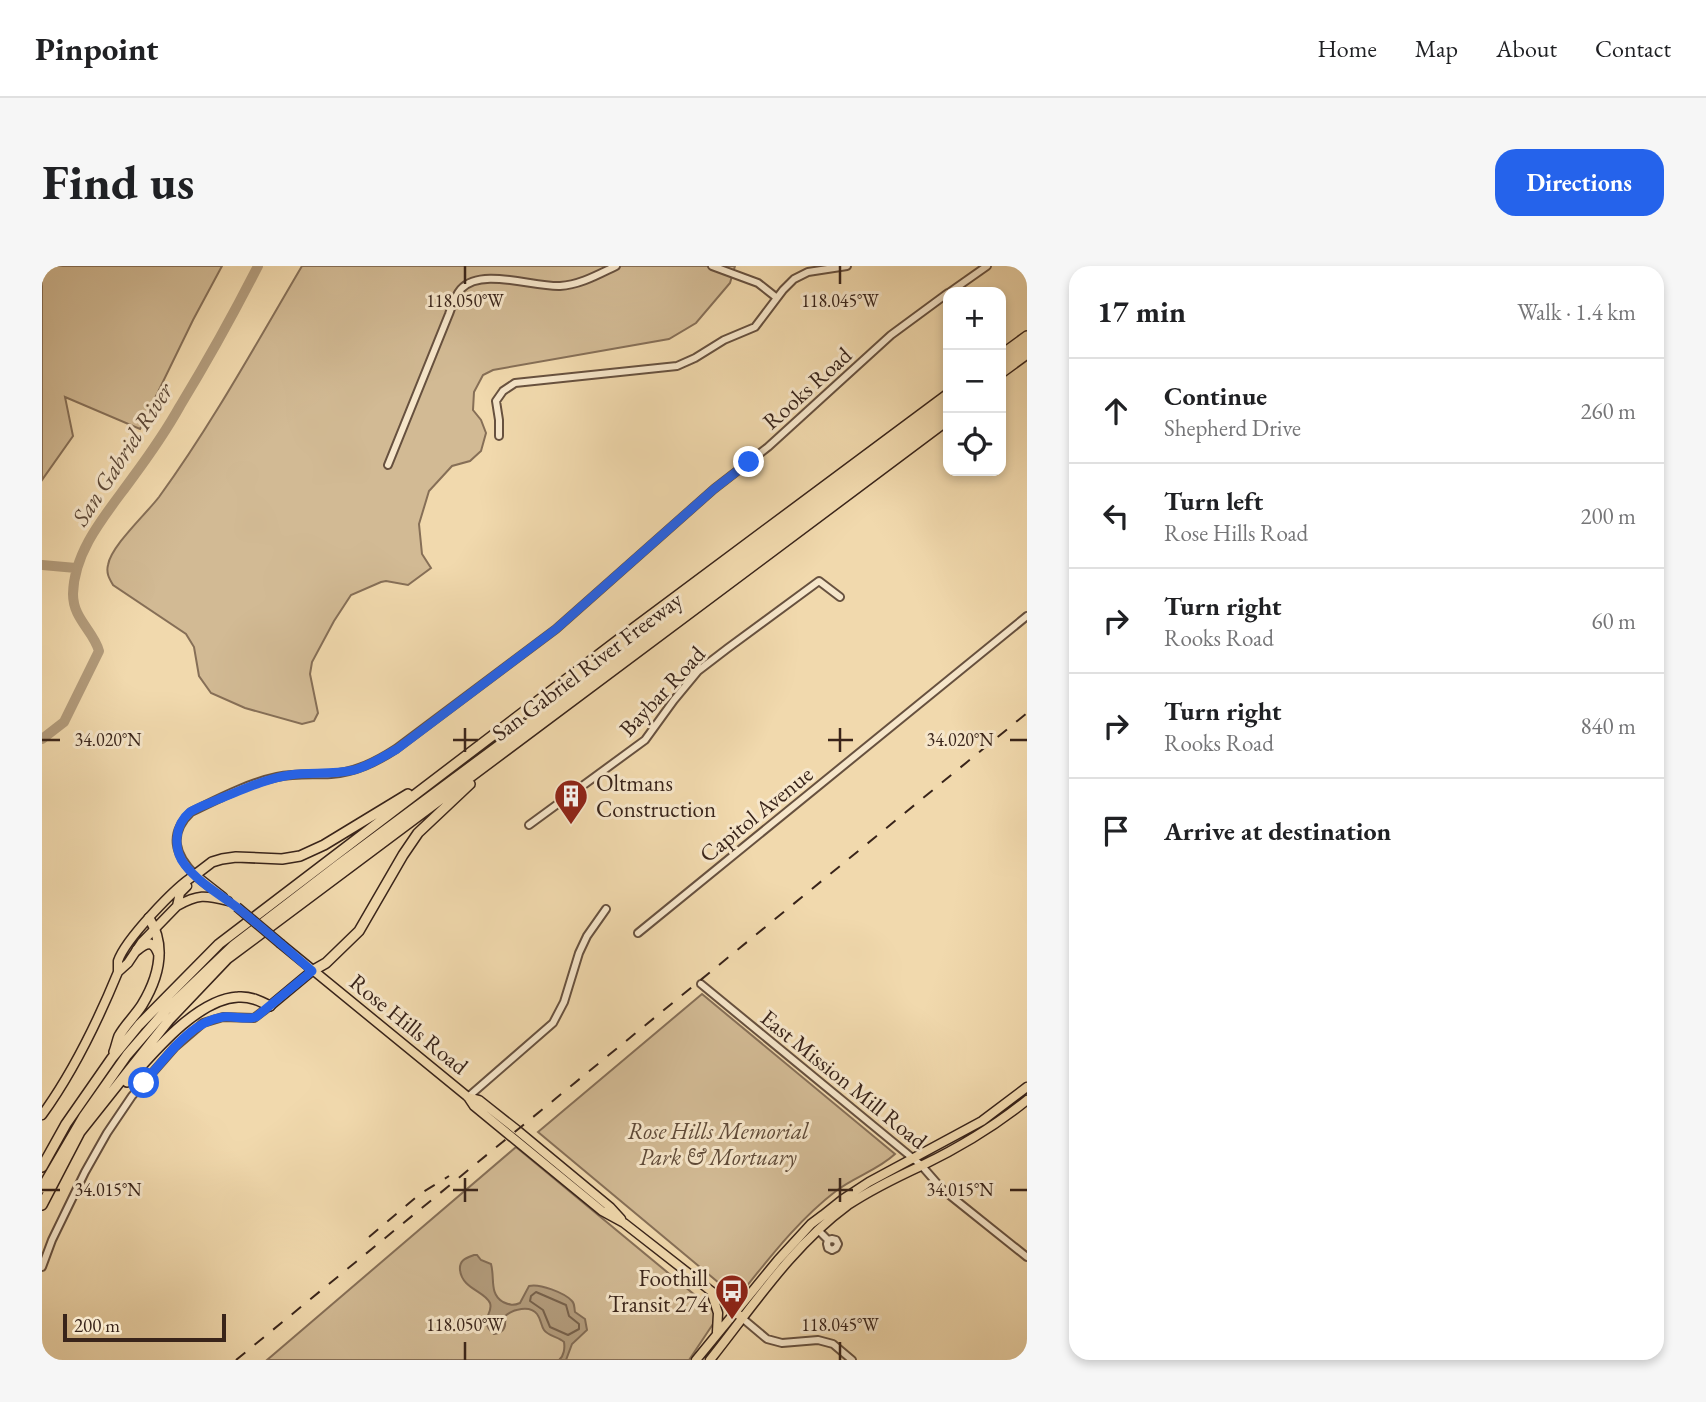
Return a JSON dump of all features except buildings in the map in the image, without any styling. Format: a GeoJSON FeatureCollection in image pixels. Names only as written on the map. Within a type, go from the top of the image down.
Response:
{"type":"FeatureCollection","features":[{"type":"Feature","properties":{"kind":"highway"},"geometry":{"type":"LineString","coordinates":[[1006,351],[1027,336]]}},
{"type":"Feature","properties":{"kind":"highway"},"geometry":{"type":"LineString","coordinates":[[1006,360],[1027,345]]}},
{"type":"Feature","properties":{"kind":"highway"},"geometry":{"type":"LineString","coordinates":[[1006,369],[1027,354]]}},
{"type":"Feature","properties":{"kind":"highway"},"geometry":{"type":"LineString","coordinates":[[1006,377],[1027,361]]}},
{"type":"Feature","properties":{"kind":"highway","name":"San Gabriel River Freeway"},"geometry":{"type":"LineString","coordinates":[[42,1167],[66,1124],[112,1058],[149,1015],[219,944],[631,630],[943,398]]}},
{"type":"Feature","properties":{"kind":"highway"},"geometry":{"type":"LineString","coordinates":[[378,822],[393,819],[943,407]]}},
{"type":"Feature","properties":{"kind":"highway"},"geometry":{"type":"LineString","coordinates":[[42,1188],[84,1116],[127,1055],[166,1010],[234,945],[278,909],[947,413]]}},
{"type":"Feature","properties":{"kind":"highway","name":"San Gabriel River Freeway"},"geometry":{"type":"LineString","coordinates":[[42,1205],[80,1132],[169,1020],[227,959],[943,424]]}},
{"type":"Feature","properties":{"kind":"highway"},"geometry":{"type":"LineString","coordinates":[[312,971],[326,963],[359,932],[418,833],[516,743]]}},
{"type":"Feature","properties":{"kind":"highway"},"geometry":{"type":"LineString","coordinates":[[195,875],[212,862],[222,859],[282,859],[300,856],[324,845],[454,765]]}},
{"type":"Feature","properties":{"kind":"highway"},"geometry":{"type":"LineString","coordinates":[[112,1058],[120,1035],[154,983],[161,946],[149,918]]}},
{"type":"Feature","properties":{"kind":"highway"},"geometry":{"type":"LineString","coordinates":[[137,950],[148,944],[156,947],[160,955]]}},
{"type":"Feature","properties":{"kind":"highway"},"geometry":{"type":"LineString","coordinates":[[80,1132],[184,1023],[206,1008],[237,997],[270,1006]]}},
{"type":"Feature","properties":{"kind":"highway"},"geometry":{"type":"LineString","coordinates":[[42,1182],[92,1098],[146,1027],[149,1015]]}},
{"type":"Feature","properties":{"kind":"main road","name":"Rose Hills Road"},"geometry":{"type":"LineString","coordinates":[[195,875],[468,1097],[474,1106],[602,1211],[624,1223],[739,1315]]}},
{"type":"Feature","properties":{"kind":"main road"},"geometry":{"type":"LineString","coordinates":[[177,906],[180,893],[195,875]]}},
{"type":"Feature","properties":{"kind":"main road"},"geometry":{"type":"LineString","coordinates":[[42,1115],[90,1036],[118,972],[118,961],[128,944],[176,890],[195,875]]}},
{"type":"Feature","properties":{"kind":"main road"},"geometry":{"type":"LineString","coordinates":[[118,972],[177,906],[203,895],[228,901]]}},
{"type":"Feature","properties":{"kind":"main road"},"geometry":{"type":"LineString","coordinates":[[270,1006],[312,971]]}},
{"type":"Feature","properties":{"kind":"main road"},"geometry":{"type":"LineString","coordinates":[[710,1360],[778,1260],[843,1199],[869,1182],[982,1121],[1027,1087]]}},
{"type":"Feature","properties":{"kind":"main road"},"geometry":{"type":"LineString","coordinates":[[1012,1113],[1011,1107],[1027,1093]]}},
{"type":"Feature","properties":{"kind":"main road"},"geometry":{"type":"LineString","coordinates":[[696,1360],[784,1267],[815,1227],[873,1189],[970,1140],[1027,1100]]}},
{"type":"Feature","properties":{"kind":"main road"},"geometry":{"type":"LineString","coordinates":[[711,1291],[718,1313],[717,1335]]}},
{"type":"Feature","properties":{"kind":"street"},"geometry":{"type":"LineString","coordinates":[[388,465],[462,287],[484,278],[564,286],[616,266]]}},
{"type":"Feature","properties":{"kind":"street"},"geometry":{"type":"LineString","coordinates":[[712,266],[758,283],[777,299]]}},
{"type":"Feature","properties":{"kind":"street"},"geometry":{"type":"LineString","coordinates":[[499,436],[496,401],[503,391],[515,383],[677,366],[724,340],[755,327],[794,279],[808,272],[847,266]]}},
{"type":"Feature","properties":{"kind":"street","name":"Rooks Road"},"geometry":{"type":"LineString","coordinates":[[957,287],[987,266]]}},
{"type":"Feature","properties":{"kind":"street","name":"Rooks Road"},"geometry":{"type":"LineString","coordinates":[[195,875],[178,855],[176,841],[179,828],[191,812],[273,778],[355,770],[397,749],[556,629],[714,489],[768,447],[891,335],[943,297]]}},
{"type":"Feature","properties":{"kind":"street","name":"Baybar Road"},"geometry":{"type":"LineString","coordinates":[[530,825],[645,740],[698,671],[820,580],[840,597]]}},
{"type":"Feature","properties":{"kind":"street","name":"Capitol Avenue"},"geometry":{"type":"LineString","coordinates":[[638,933],[1027,615]]}},
{"type":"Feature","properties":{"kind":"street"},"geometry":{"type":"LineString","coordinates":[[468,1097],[553,1023],[564,1002],[587,936],[607,909]]}},
{"type":"Feature","properties":{"kind":"street","name":"East Mission Mill Road"},"geometry":{"type":"LineString","coordinates":[[701,984],[922,1166],[942,1189],[1027,1258]]}},
{"type":"Feature","properties":{"kind":"street"},"geometry":{"type":"LineString","coordinates":[[42,1266],[85,1172],[132,1096],[175,1047],[202,1023],[223,1017],[254,1018],[270,1006]]}},
{"type":"Feature","properties":{"kind":"street"},"geometry":{"type":"LineString","coordinates":[[815,1227],[827,1239]]}},
{"type":"Feature","properties":{"kind":"street"},"geometry":{"type":"LineString","coordinates":[[739,1315],[767,1339],[782,1343],[818,1340],[833,1344],[852,1360]]}},
{"type":"Feature","properties":{"kind":"green space"},"geometry":{"type":"Polygon","coordinates":[[[42,266],[222,266],[140,429],[65,397],[73,436],[42,480],[42,266]]]}},
{"type":"Feature","properties":{"kind":"green space"},"geometry":{"type":"Polygon","coordinates":[[[302,266],[735,266],[730,283],[696,323],[669,339],[493,370],[483,375],[474,392],[473,410],[486,433],[481,451],[470,461],[452,466],[429,491],[419,524],[422,554],[431,568],[408,585],[386,581],[351,595],[312,662],[310,674],[318,713],[314,721],[302,724],[245,708],[211,693],[199,676],[194,647],[186,634],[113,585],[107,571],[115,549],[159,497],[197,441],[302,266]]]}},
{"type":"Feature","properties":{"kind":"green space","name":"Rose Hills Memorial Park & Mortuary"},"geometry":{"type":"Polygon","coordinates":[[[702,994],[895,1154],[843,1186],[808,1215],[737,1298],[538,1132],[702,994]]]}},
{"type":"Feature","properties":{"kind":"green space","name":"Rose Hills Memorial Park & Mortuary"},"geometry":{"type":"Polygon","coordinates":[[[516,1147],[719,1315],[689,1360],[267,1360],[516,1147]]]}},
{"type":"Feature","properties":{"kind":"water"},"geometry":{"type":"Polygon","coordinates":[[[474,1255],[491,1264],[494,1290],[503,1302],[512,1305],[520,1303],[529,1286],[533,1285],[552,1289],[572,1301],[575,1312],[585,1319],[587,1330],[572,1344],[566,1360],[559,1360],[564,1352],[564,1342],[546,1332],[534,1311],[512,1311],[505,1316],[503,1331],[494,1334],[489,1329],[486,1321],[490,1303],[469,1286],[460,1270],[462,1262],[474,1255]]]}},
{"type":"Feature","properties":{"kind":"waterway","name":"San Gabriel River"},"geometry":{"type":"LineString","coordinates":[[42,739],[64,722],[99,651],[74,603],[75,577],[86,546],[169,424],[258,266]]}},
{"type":"Feature","properties":{"kind":"waterway"},"geometry":{"type":"LineString","coordinates":[[42,565],[76,568]]}},
{"type":"Feature","properties":{"kind":"railway"},"geometry":{"type":"LineString","coordinates":[[236,1360],[1027,713]]}},
{"type":"Feature","properties":{"kind":"railway"},"geometry":{"type":"LineString","coordinates":[[369,1237],[420,1194],[449,1176]]}},
{"type":"Feature","properties":{"kind":"place","name":"Oltmans Construction"},"geometry":{"type":"Point","coordinates":[571,826]}},
{"type":"Feature","properties":{"kind":"place","name":"Foothill Transit 274"},"geometry":{"type":"Point","coordinates":[732,1321]}},
{"type":"Feature","properties":{"kind":"route"},"geometry":{"type":"LineString","coordinates":[[144,1083],[175,1047],[202,1023],[223,1017],[256,1017],[312,971],[185,865],[178,855],[176,841],[185,818],[191,812],[215,801],[273,778],[355,770],[397,749],[556,629],[714,489],[749,462]]}}]}
